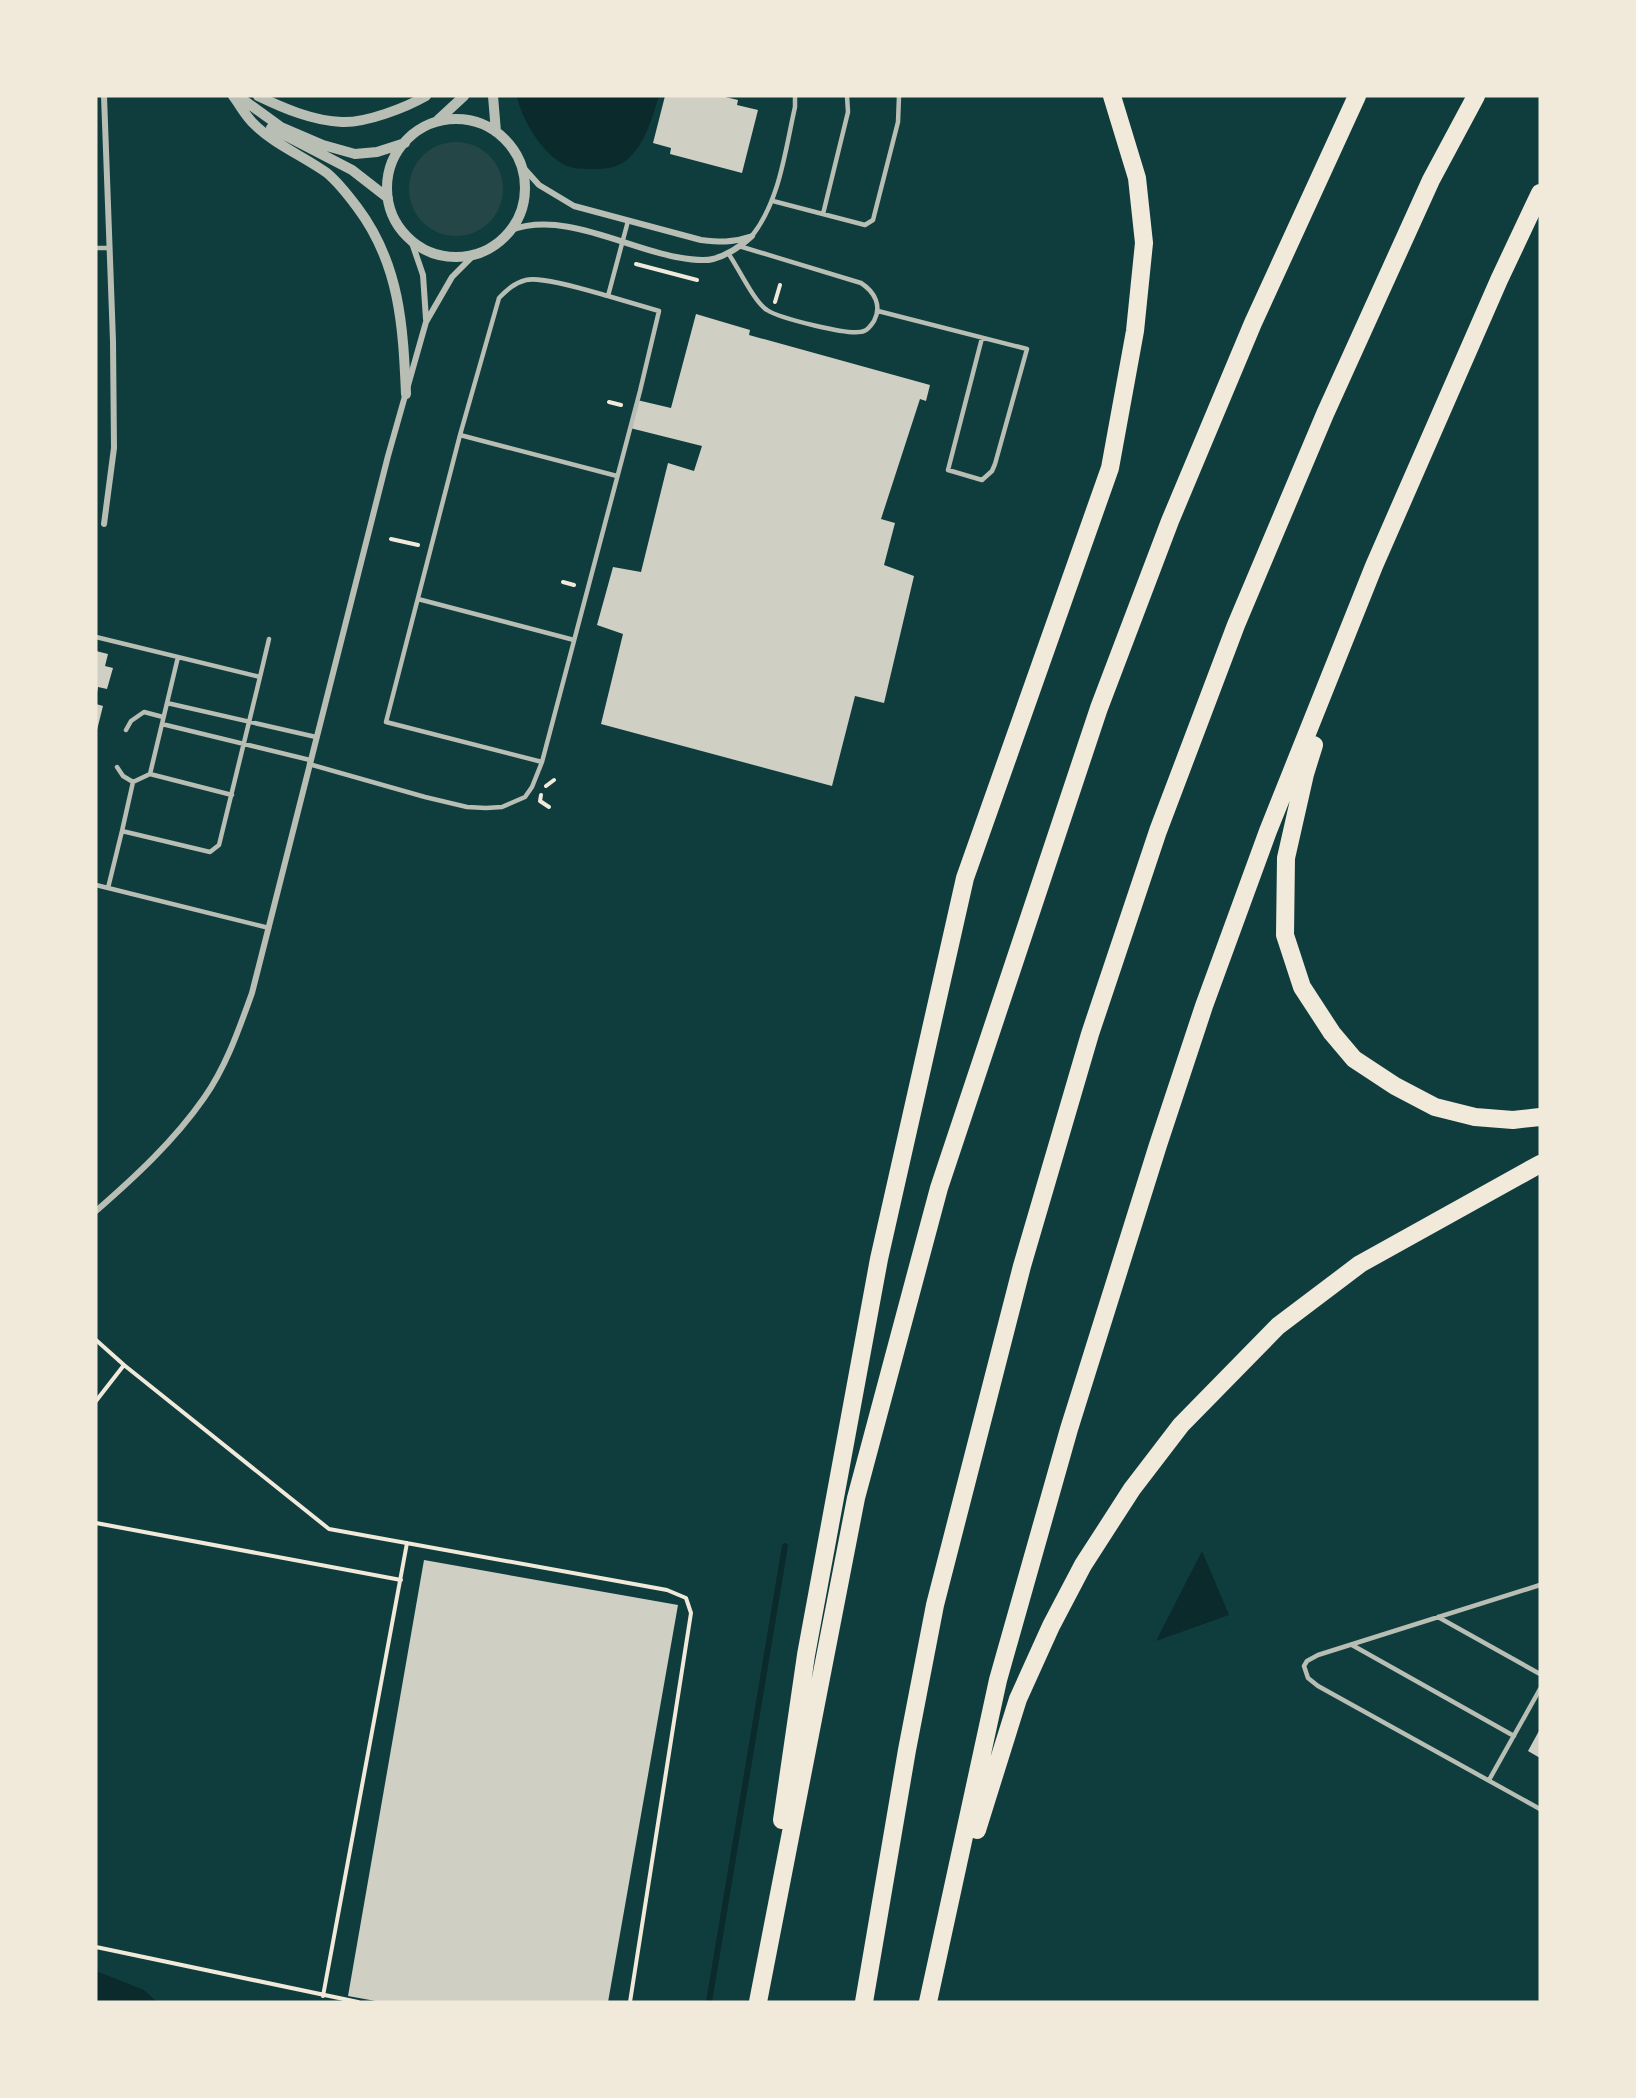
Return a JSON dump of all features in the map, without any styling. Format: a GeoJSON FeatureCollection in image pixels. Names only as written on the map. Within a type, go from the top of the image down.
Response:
{"type":"FeatureCollection","features":[{"type":"Feature","properties":{"kind":"highway"},"geometry":{"type":"LineString","coordinates":[[757,2002],[806,1655],[877,1271],[965,878],[1110,468],[1136,331],[1144,243],[1137,178],[1112,96]]}},
{"type":"Feature","properties":{"kind":"highway"},"geometry":{"type":"LineString","coordinates":[[1337,139],[1353,96]]}},
{"type":"Feature","properties":{"kind":"highway"},"geometry":{"type":"LineString","coordinates":[[757,2002],[856,1498],[939,1188],[1099,708],[1165,532],[1252,323],[1358,96]]}},
{"type":"Feature","properties":{"kind":"highway"},"geometry":{"type":"LineString","coordinates":[[864,2002],[907,1750],[935,1605],[1022,1266],[1090,1034],[1158,831],[1236,625],[1325,414],[1431,180],[1476,96]]}},
{"type":"Feature","properties":{"kind":"highway"},"geometry":{"type":"LineString","coordinates":[[928,2002],[998,1680],[1069,1429],[1204,1006],[1268,831],[1374,566],[1499,280],[1540,193]]}},
{"type":"Feature","properties":{"kind":"highway"},"geometry":{"type":"LineString","coordinates":[[1374,566],[1305,774],[1286,858],[1285,935],[1302,987],[1332,1033],[1354,1059],[1395,1086],[1435,1107],[1475,1117],[1513,1120],[1540,1117]]}},
{"type":"Feature","properties":{"kind":"highway"},"geometry":{"type":"LineString","coordinates":[[942,1940],[1018,1699],[1051,1626],[1096,1546],[1132,1489],[1181,1425],[1278,1326],[1360,1264],[1540,1164]]}},
{"type":"Feature","properties":{"kind":"street"},"geometry":{"type":"LineString","coordinates":[[104,96],[113,341],[114,448],[104,524]]}},
{"type":"Feature","properties":{"kind":"street"},"geometry":{"type":"LineString","coordinates":[[236,96],[281,127],[323,146],[355,154],[377,152],[405,142]]}},
{"type":"Feature","properties":{"kind":"street"},"geometry":{"type":"LineString","coordinates":[[236,96],[257,119],[275,131],[351,170],[388,198]]}},
{"type":"Feature","properties":{"kind":"street"},"geometry":{"type":"LineString","coordinates":[[236,96],[254,125],[328,174],[346,193],[378,239],[390,265],[397,295],[402,327],[406,394]]}},
{"type":"Feature","properties":{"kind":"street"},"geometry":{"type":"LineString","coordinates":[[258,96],[281,107],[309,116],[342,122],[372,117],[408,106],[426,96]]}},
{"type":"Feature","properties":{"kind":"street"},"geometry":{"type":"LineString","coordinates":[[436,123],[464,96]]}},
{"type":"Feature","properties":{"kind":"street"},"geometry":{"type":"LineString","coordinates":[[493,96],[496,132]]}},
{"type":"Feature","properties":{"kind":"street"},"geometry":{"type":"LineString","coordinates":[[521,165],[524,177],[522,210],[511,230],[495,245],[474,255],[463,257],[430,252],[411,240],[396,222],[387,190],[395,157],[405,142],[418,131],[436,123],[461,120],[483,125],[496,132],[510,146],[521,165],[539,185],[574,206],[693,238],[721,243],[735,242],[752,236]]}},
{"type":"Feature","properties":{"kind":"street"},"geometry":{"type":"LineString","coordinates":[[511,230],[524,225],[562,225],[658,253],[687,259],[711,260],[728,253],[752,236]]}},
{"type":"Feature","properties":{"kind":"street"},"geometry":{"type":"LineString","coordinates":[[411,240],[423,275],[426,322]]}},
{"type":"Feature","properties":{"kind":"street"},"geometry":{"type":"LineString","coordinates":[[96,1211],[164,1148],[205,1097],[235,1038],[252,993],[388,456],[426,322],[452,277],[474,255]]}},
{"type":"Feature","properties":{"kind":"lane"},"geometry":{"type":"LineString","coordinates":[[752,236],[764,221],[773,201],[795,107],[795,96]]}},
{"type":"Feature","properties":{"kind":"lane"},"geometry":{"type":"LineString","coordinates":[[824,214],[848,112],[847,96]]}},
{"type":"Feature","properties":{"kind":"lane"},"geometry":{"type":"LineString","coordinates":[[773,201],[865,225],[873,220],[898,122],[899,96]]}},
{"type":"Feature","properties":{"kind":"lane"},"geometry":{"type":"LineString","coordinates":[[608,296],[628,221]]}},
{"type":"Feature","properties":{"kind":"lane"},"geometry":{"type":"LineString","coordinates":[[728,253],[757,301],[772,312],[848,333],[864,331],[872,324],[878,311],[875,296],[861,283],[739,246]]}},
{"type":"Feature","properties":{"kind":"lane"},"geometry":{"type":"LineString","coordinates":[[96,248],[110,248]]}},
{"type":"Feature","properties":{"kind":"lane"},"geometry":{"type":"LineString","coordinates":[[162,724],[244,743],[425,797],[467,807],[502,807],[525,797],[542,762],[658,311],[554,283],[528,280],[510,287],[499,298],[460,435],[386,722],[542,762]]}},
{"type":"Feature","properties":{"kind":"lane"},"geometry":{"type":"LineString","coordinates":[[878,311],[1027,349],[995,464],[992,471],[982,480],[948,470],[982,338]]}},
{"type":"Feature","properties":{"kind":"lane"},"geometry":{"type":"LineString","coordinates":[[460,435],[617,476]]}},
{"type":"Feature","properties":{"kind":"lane"},"geometry":{"type":"LineString","coordinates":[[418,599],[574,640]]}},
{"type":"Feature","properties":{"kind":"lane"},"geometry":{"type":"LineString","coordinates":[[96,637],[260,677]]}},
{"type":"Feature","properties":{"kind":"lane"},"geometry":{"type":"LineString","coordinates":[[122,831],[210,852],[219,845],[269,639]]}},
{"type":"Feature","properties":{"kind":"lane"},"geometry":{"type":"LineString","coordinates":[[150,774],[178,657]]}},
{"type":"Feature","properties":{"kind":"lane"},"geometry":{"type":"LineString","coordinates":[[167,703],[316,737]]}},
{"type":"Feature","properties":{"kind":"lane"},"geometry":{"type":"LineString","coordinates":[[126,730],[131,721],[144,712],[163,717]]}},
{"type":"Feature","properties":{"kind":"lane"},"geometry":{"type":"LineString","coordinates":[[117,767],[123,776],[133,782]]}},
{"type":"Feature","properties":{"kind":"lane"},"geometry":{"type":"LineString","coordinates":[[133,782],[150,774],[232,795]]}},
{"type":"Feature","properties":{"kind":"lane"},"geometry":{"type":"LineString","coordinates":[[108,888],[133,782]]}},
{"type":"Feature","properties":{"kind":"lane"},"geometry":{"type":"LineString","coordinates":[[96,885],[269,928]]}},
{"type":"Feature","properties":{"kind":"lane"},"geometry":{"type":"LineString","coordinates":[[1540,1585],[1312,1658],[1304,1666],[1308,1678],[1318,1686],[1540,1809]]}},
{"type":"Feature","properties":{"kind":"lane"},"geometry":{"type":"LineString","coordinates":[[1437,1617],[1540,1674]]}},
{"type":"Feature","properties":{"kind":"lane"},"geometry":{"type":"LineString","coordinates":[[1352,1645],[1514,1736]]}},
{"type":"Feature","properties":{"kind":"lane"},"geometry":{"type":"LineString","coordinates":[[1489,1780],[1540,1689]]}},
{"type":"Feature","properties":{"kind":"path"},"geometry":{"type":"LineString","coordinates":[[636,264],[697,280]]}},
{"type":"Feature","properties":{"kind":"path"},"geometry":{"type":"LineString","coordinates":[[774,305],[780,285]]}},
{"type":"Feature","properties":{"kind":"path"},"geometry":{"type":"LineString","coordinates":[[609,402],[621,405]]}},
{"type":"Feature","properties":{"kind":"path"},"geometry":{"type":"LineString","coordinates":[[391,539],[418,545]]}},
{"type":"Feature","properties":{"kind":"path"},"geometry":{"type":"LineString","coordinates":[[563,582],[574,585]]}},
{"type":"Feature","properties":{"kind":"path"},"geometry":{"type":"LineString","coordinates":[[549,807],[540,801],[543,790],[554,780]]}},
{"type":"Feature","properties":{"kind":"path"},"geometry":{"type":"LineString","coordinates":[[96,1340],[329,1529],[667,1590],[686,1598],[691,1614],[630,2002]]}},
{"type":"Feature","properties":{"kind":"path"},"geometry":{"type":"LineString","coordinates":[[96,1401],[124,1365]]}},
{"type":"Feature","properties":{"kind":"path"},"geometry":{"type":"LineString","coordinates":[[96,1523],[400,1580]]}},
{"type":"Feature","properties":{"kind":"path"},"geometry":{"type":"LineString","coordinates":[[323,1996],[407,1543]]}},
{"type":"Feature","properties":{"kind":"path"},"geometry":{"type":"LineString","coordinates":[[96,1947],[358,2002]]}},
{"type":"Feature","properties":{"kind":"shaded area"},"geometry":{"type":"Polygon","coordinates":[[[517,96],[659,96],[648,129],[635,152],[617,165],[594,169],[567,166],[550,154],[529,126],[517,96]]]}},
{"type":"Feature","properties":{"kind":"shaded area"},"geometry":{"type":"Polygon","coordinates":[[[456,142],[474,146],[489,156],[499,171],[503,189],[499,207],[489,222],[474,232],[456,236],[438,232],[423,222],[413,207],[409,189],[413,171],[423,156],[438,146],[456,142]]]}},
{"type":"Feature","properties":{"kind":"shaded area"},"geometry":{"type":"Polygon","coordinates":[[[1202,1551],[1229,1615],[1156,1641],[1202,1551]]]}},
{"type":"Feature","properties":{"kind":"shaded area"},"geometry":{"type":"Polygon","coordinates":[[[96,1971],[144,1990],[157,2002],[96,2002],[96,1971]]]}},
{"type":"Feature","properties":{"kind":"building"},"geometry":{"type":"Polygon","coordinates":[[[665,96],[721,96],[738,100],[737,105],[758,110],[742,173],[670,154],[671,148],[653,143],[665,96]]]}},
{"type":"Feature","properties":{"kind":"building"},"geometry":{"type":"Polygon","coordinates":[[[696,314],[750,330],[749,335],[930,385],[926,401],[920,399],[881,519],[895,523],[884,565],[914,576],[884,703],[855,696],[832,786],[601,724],[623,634],[597,625],[613,567],[641,572],[668,463],[694,471],[702,446],[630,428],[637,400],[671,408],[696,314]]]}},
{"type":"Feature","properties":{"kind":"building"},"geometry":{"type":"Polygon","coordinates":[[[96,651],[108,654],[105,666],[113,668],[107,689],[98,687],[97,693],[96,651]]]}},
{"type":"Feature","properties":{"kind":"building"},"geometry":{"type":"Polygon","coordinates":[[[96,704],[103,706],[97,730],[96,730],[96,704]]]}},
{"type":"Feature","properties":{"kind":"building"},"geometry":{"type":"Polygon","coordinates":[[[424,1560],[678,1605],[608,2002],[381,2002],[348,1996],[424,1560]]]}},
{"type":"Feature","properties":{"kind":"building"},"geometry":{"type":"Polygon","coordinates":[[[1540,1729],[1540,1758],[1528,1751],[1540,1729]]]}},
{"type":"Feature","properties":{"kind":"waterway"},"geometry":{"type":"LineString","coordinates":[[709,2002],[785,1546]]}}]}
